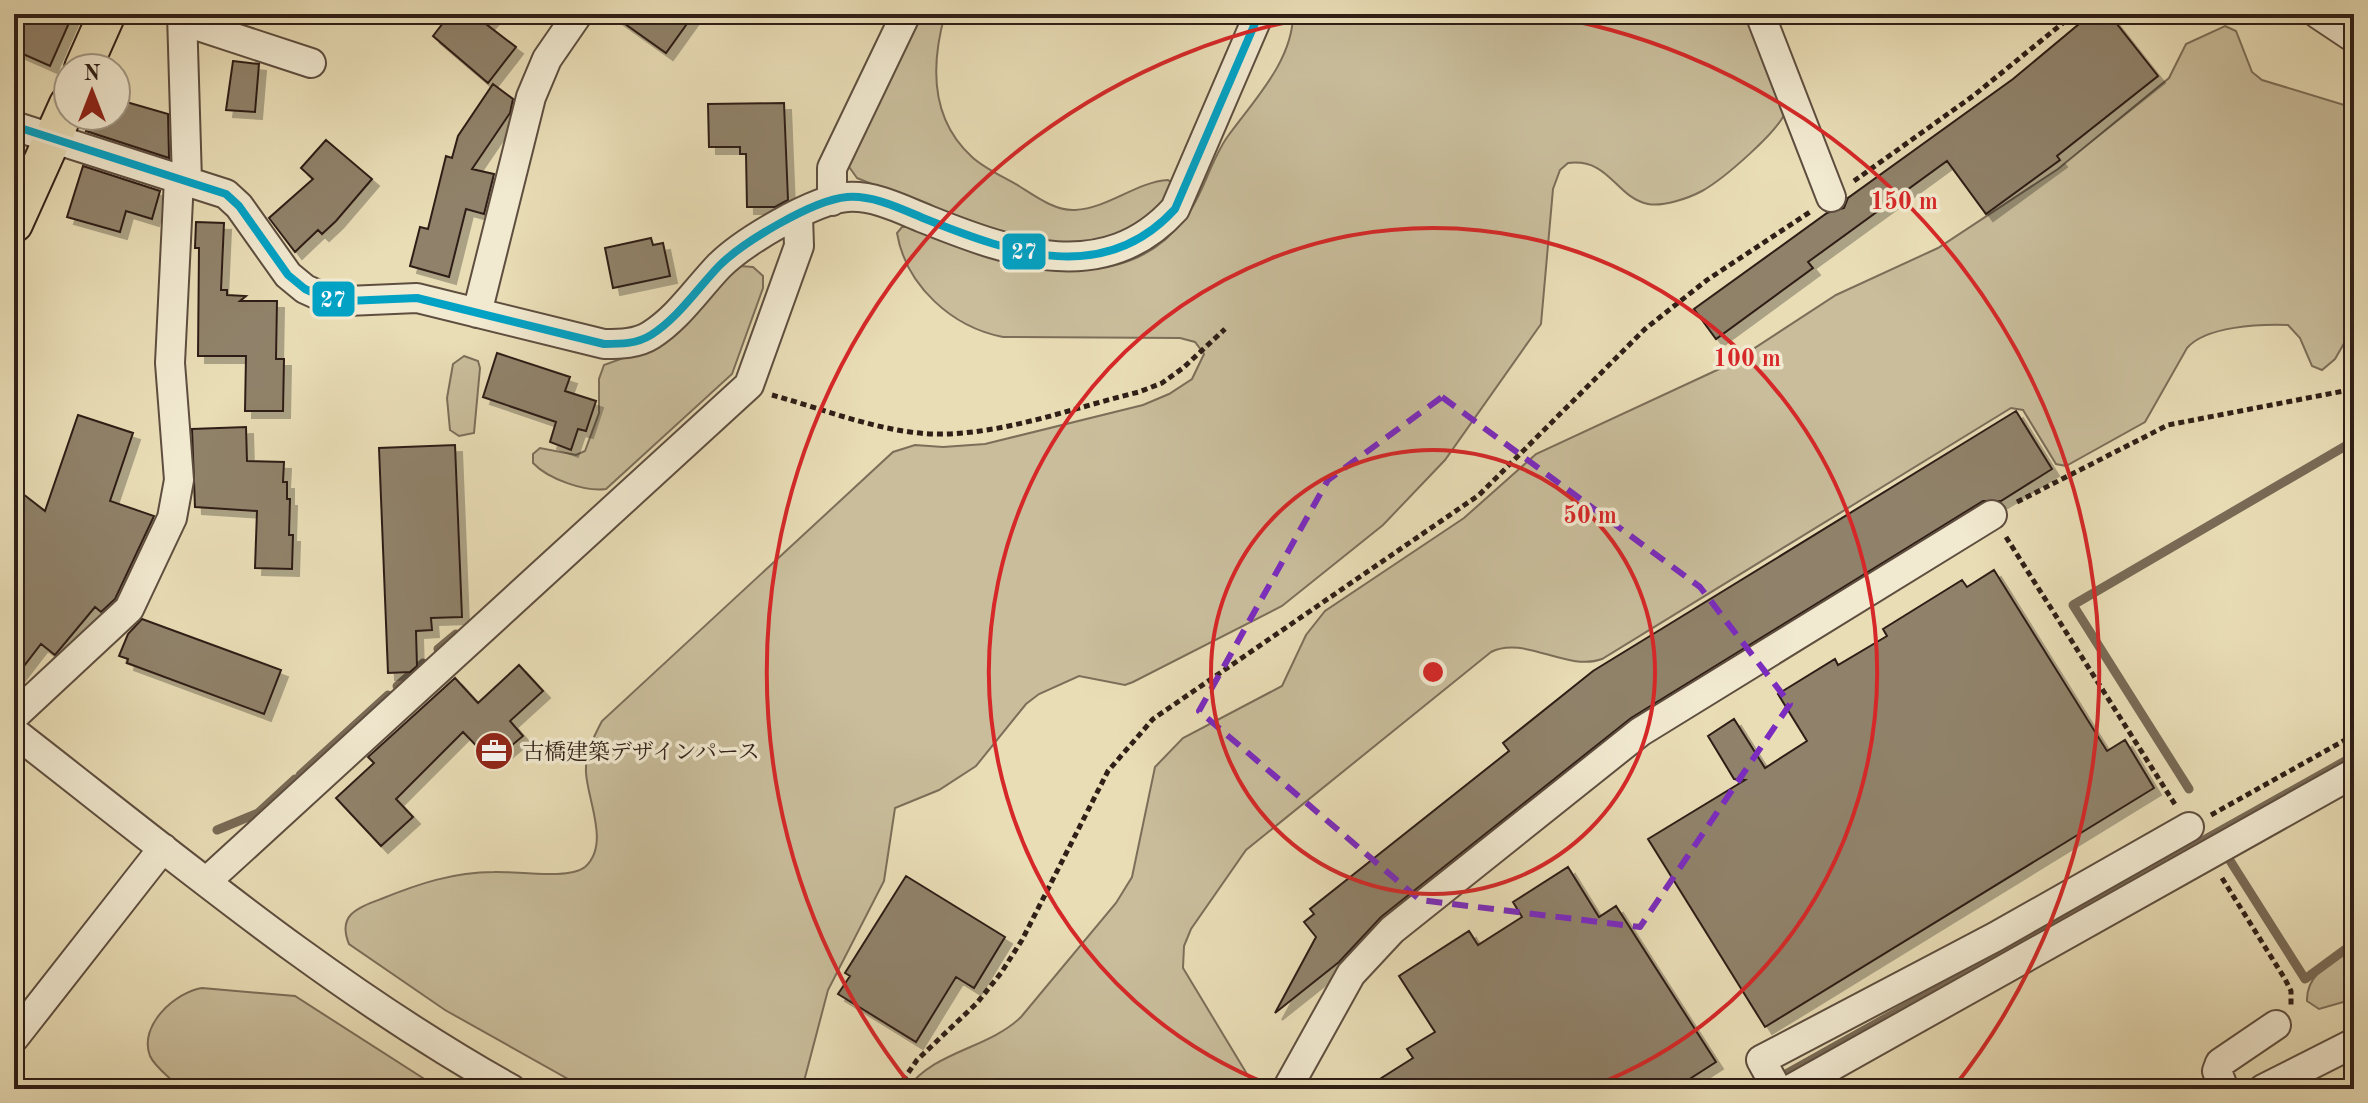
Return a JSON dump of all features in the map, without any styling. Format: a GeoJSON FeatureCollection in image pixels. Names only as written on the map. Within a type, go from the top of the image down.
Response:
{"type":"FeatureCollection","features":[{"type":"Feature","properties":{"kind":"main road"},"geometry":{"type":"LineString","coordinates":[[90,52],[107,14]]}},
{"type":"Feature","properties":{"kind":"main road"},"geometry":{"type":"LineString","coordinates":[[14,224],[56,132]]}},
{"type":"Feature","properties":{"kind":"street"},"geometry":{"type":"LineString","coordinates":[[477,313],[534,87],[547,59],[578,14]]}},
{"type":"Feature","properties":{"kind":"street"},"geometry":{"type":"LineString","coordinates":[[832,201],[832,168],[906,14]]}},
{"type":"Feature","properties":{"kind":"street"},"geometry":{"type":"LineString","coordinates":[[14,126],[226,194],[239,206],[288,275],[305,289],[325,298],[347,301],[417,298],[604,344],[627,344],[649,337],[667,323],[733,255],[798,216],[832,201],[867,198],[988,243],[1031,253],[1103,255],[1131,246],[1156,230],[1175,209],[1259,14]]}},
{"type":"Feature","properties":{"kind":"street"},"geometry":{"type":"LineString","coordinates":[[1760,14],[1831,197]]}},
{"type":"Feature","properties":{"kind":"street"},"geometry":{"type":"LineString","coordinates":[[2318,14],[2354,38]]}},
{"type":"Feature","properties":{"kind":"street"},"geometry":{"type":"LineString","coordinates":[[14,716],[129,609],[172,518],[179,480],[170,363],[183,180],[182,18],[311,63]]}},
{"type":"Feature","properties":{"kind":"street"},"geometry":{"type":"LineString","coordinates":[[207,881],[749,385],[799,246],[798,216]]}},
{"type":"Feature","properties":{"kind":"street"},"geometry":{"type":"LineString","coordinates":[[1287,1089],[1351,974],[1392,930],[1640,732],[1992,515]]}},
{"type":"Feature","properties":{"kind":"street"},"geometry":{"type":"LineString","coordinates":[[14,732],[371,1003],[511,1089]]}},
{"type":"Feature","properties":{"kind":"street"},"geometry":{"type":"LineString","coordinates":[[2189,827],[1995,937],[1761,1060],[1777,1083],[2207,855],[2354,773]]}},
{"type":"Feature","properties":{"kind":"street"},"geometry":{"type":"LineString","coordinates":[[14,1038],[163,848]]}},
{"type":"Feature","properties":{"kind":"street"},"geometry":{"type":"LineString","coordinates":[[2224,1089],[2217,1071],[2220,1063],[2276,1025]]}},
{"type":"Feature","properties":{"kind":"street"},"geometry":{"type":"LineString","coordinates":[[2263,1089],[2354,1043]]}},
{"type":"Feature","properties":{"kind":"path"},"geometry":{"type":"LineString","coordinates":[[897,1089],[917,1060],[977,1003],[1001,973],[1022,940],[1108,771],[1153,719],[1479,495],[1596,374],[1665,312],[1973,96],[2074,14]]}},
{"type":"Feature","properties":{"kind":"path"},"geometry":{"type":"LineString","coordinates":[[749,385],[772,395],[904,430],[944,434],[983,430],[1139,392],[1162,383],[1225,329]]}},
{"type":"Feature","properties":{"kind":"path"},"geometry":{"type":"LineString","coordinates":[[2354,389],[2168,425],[1992,515],[2189,827],[2354,735]]}},
{"type":"Feature","properties":{"kind":"path"},"geometry":{"type":"LineString","coordinates":[[2207,855],[2291,991],[2291,1004],[2276,1025]]}},
{"type":"Feature","properties":{"kind":"highlighted area"},"geometry":{"type":"Polygon","coordinates":[[[1442,397],[1700,587],[1790,704],[1640,927],[1420,900],[1199,711],[1328,480],[1442,397]]]}},
{"type":"Feature","properties":{"kind":"shaded area"},"geometry":{"type":"Polygon","coordinates":[[[916,14],[945,14],[936,71],[941,108],[958,142],[972,157],[1046,202],[1068,210],[1099,205],[1145,185],[1168,180],[1172,183],[1148,219],[1114,238],[1073,243],[1027,238],[980,226],[857,178],[847,164],[916,14]]]}},
{"type":"Feature","properties":{"kind":"shaded area"},"geometry":{"type":"Polygon","coordinates":[[[1293,14],[1750,14],[1786,110],[1774,130],[1736,166],[1702,191],[1676,201],[1648,204],[1627,194],[1594,166],[1568,163],[1560,170],[1553,189],[1541,324],[1445,460],[1383,525],[1282,606],[1133,682],[1125,685],[1079,676],[1039,694],[1026,704],[976,766],[939,790],[895,808],[884,881],[828,990],[802,1089],[586,1089],[445,1010],[349,944],[346,926],[352,914],[364,906],[422,884],[479,873],[555,874],[585,867],[592,858],[597,835],[586,773],[587,759],[602,721],[893,452],[915,445],[985,444],[1143,405],[1169,394],[1192,379],[1204,354],[1195,342],[1180,338],[1003,337],[966,324],[949,314],[921,287],[902,252],[897,233],[902,227],[910,227],[979,253],[1055,269],[1092,269],[1127,262],[1159,245],[1186,217],[1228,136],[1270,80],[1286,48],[1293,14]]]}},
{"type":"Feature","properties":{"kind":"shaded area"},"geometry":{"type":"Polygon","coordinates":[[[2225,26],[2236,31],[2252,72],[2262,80],[2354,108],[2354,326],[2335,359],[2322,370],[2312,366],[2300,338],[2288,325],[2249,326],[2207,335],[2187,348],[2145,422],[2066,466],[2056,464],[2023,410],[2011,408],[1602,659],[1575,661],[1517,648],[1491,652],[1246,850],[1191,929],[1184,946],[1183,968],[1256,1089],[907,1089],[932,1066],[1008,1028],[1021,1017],[1116,903],[1132,877],[1155,767],[1183,738],[1282,686],[1306,635],[1325,611],[1464,518],[1536,454],[1730,364],[1836,295],[1938,248],[2058,169],[2169,78],[2186,44],[2225,26]]]}},
{"type":"Feature","properties":{"kind":"shaded area"},"geometry":{"type":"Polygon","coordinates":[[[740,266],[753,267],[763,276],[763,288],[732,374],[606,489],[567,483],[533,463],[533,454],[540,448],[576,455],[585,451],[599,413],[599,379],[604,365],[654,347],[740,266]]]}},
{"type":"Feature","properties":{"kind":"shaded area"},"geometry":{"type":"Polygon","coordinates":[[[464,356],[478,361],[480,368],[474,433],[459,436],[450,430],[447,398],[453,364],[464,356]]]}},
{"type":"Feature","properties":{"kind":"shaded area"},"geometry":{"type":"Polygon","coordinates":[[[2354,947],[2354,999],[2319,1009],[2307,1001],[2308,991],[2316,976],[2354,947]]]}},
{"type":"Feature","properties":{"kind":"shaded area"},"geometry":{"type":"Polygon","coordinates":[[[202,988],[295,996],[440,1089],[180,1089],[150,1056],[149,1033],[154,1022],[171,1003],[202,988]]]}},
{"type":"Feature","properties":{"kind":"building"},"geometry":{"type":"Polygon","coordinates":[[[14,14],[73,14],[56,52],[52,52],[50,66],[14,50],[14,14]]]}},
{"type":"Feature","properties":{"kind":"building"},"geometry":{"type":"Polygon","coordinates":[[[450,14],[495,14],[486,24],[516,47],[488,83],[433,36],[450,14]]]}},
{"type":"Feature","properties":{"kind":"building"},"geometry":{"type":"Polygon","coordinates":[[[611,14],[694,14],[666,53],[611,14]]]}},
{"type":"Feature","properties":{"kind":"building"},"geometry":{"type":"Polygon","coordinates":[[[2091,14],[2109,14],[2158,76],[2057,156],[2060,160],[1986,214],[1947,161],[1808,262],[1813,268],[1716,339],[1694,309],[1827,213],[1844,208],[1848,198],[2013,79],[2091,14]]]}},
{"type":"Feature","properties":{"kind":"building"},"geometry":{"type":"Polygon","coordinates":[[[233,61],[259,64],[255,112],[226,110],[233,61]]]}},
{"type":"Feature","properties":{"kind":"building"},"geometry":{"type":"Polygon","coordinates":[[[493,84],[513,99],[510,113],[472,169],[494,174],[484,214],[466,209],[449,277],[410,266],[420,227],[428,229],[446,156],[452,158],[458,136],[493,84]]]}},
{"type":"Feature","properties":{"kind":"building"},"geometry":{"type":"Polygon","coordinates":[[[784,103],[788,200],[775,207],[747,207],[746,154],[740,154],[740,147],[709,147],[708,104],[784,103]]]}},
{"type":"Feature","properties":{"kind":"building"},"geometry":{"type":"Polygon","coordinates":[[[132,104],[168,114],[169,158],[89,132],[132,132],[132,104]]]}},
{"type":"Feature","properties":{"kind":"building"},"geometry":{"type":"Polygon","coordinates":[[[326,140],[372,179],[336,221],[322,234],[318,230],[295,252],[269,218],[313,179],[301,168],[326,140]]]}},
{"type":"Feature","properties":{"kind":"building"},"geometry":{"type":"Polygon","coordinates":[[[83,166],[160,191],[152,219],[126,211],[120,232],[67,217],[83,166]]]}},
{"type":"Feature","properties":{"kind":"building"},"geometry":{"type":"Polygon","coordinates":[[[196,222],[224,223],[221,290],[227,290],[227,295],[246,296],[240,301],[277,301],[276,359],[284,359],[283,411],[245,411],[246,356],[198,356],[199,248],[195,248],[196,222]]]}},
{"type":"Feature","properties":{"kind":"building"},"geometry":{"type":"Polygon","coordinates":[[[651,238],[653,245],[663,243],[670,276],[613,288],[605,248],[651,238]]]}},
{"type":"Feature","properties":{"kind":"building"},"geometry":{"type":"Polygon","coordinates":[[[497,353],[570,377],[565,391],[596,401],[586,431],[578,429],[571,450],[550,442],[556,422],[483,397],[497,353]]]}},
{"type":"Feature","properties":{"kind":"building"},"geometry":{"type":"Polygon","coordinates":[[[2016,411],[2052,469],[2001,501],[1983,501],[1631,718],[1381,917],[1339,962],[1275,1013],[1316,937],[1304,922],[1314,914],[1310,909],[1509,751],[1503,743],[1593,671],[2016,411]]]}},
{"type":"Feature","properties":{"kind":"building"},"geometry":{"type":"Polygon","coordinates":[[[78,415],[133,433],[110,501],[154,516],[115,599],[101,612],[95,607],[55,655],[41,644],[14,679],[14,487],[45,511],[78,415]]]}},
{"type":"Feature","properties":{"kind":"building"},"geometry":{"type":"Polygon","coordinates":[[[246,427],[247,461],[284,462],[283,482],[287,482],[287,499],[290,499],[289,535],[293,535],[292,569],[255,568],[257,511],[195,507],[192,429],[246,427]]]}},
{"type":"Feature","properties":{"kind":"building"},"geometry":{"type":"Polygon","coordinates":[[[455,445],[462,617],[431,618],[432,630],[416,631],[417,666],[410,672],[388,673],[379,448],[455,445]]]}},
{"type":"Feature","properties":{"kind":"building"},"geometry":{"type":"Polygon","coordinates":[[[1994,570],[2107,751],[2125,740],[2154,788],[1765,1027],[1648,839],[1745,780],[1734,779],[1708,736],[1734,719],[1765,768],[1807,741],[1778,694],[1835,659],[1838,665],[1887,636],[1883,629],[1962,580],[1967,587],[1994,570]]]}},
{"type":"Feature","properties":{"kind":"building"},"geometry":{"type":"Polygon","coordinates":[[[142,619],[281,670],[264,714],[127,663],[128,659],[119,656],[128,634],[142,619]]]}},
{"type":"Feature","properties":{"kind":"building"},"geometry":{"type":"Polygon","coordinates":[[[519,665],[543,691],[510,721],[523,736],[492,762],[463,732],[396,799],[413,817],[381,846],[336,798],[374,763],[368,757],[455,678],[478,703],[519,665]]]}},
{"type":"Feature","properties":{"kind":"building"},"geometry":{"type":"Polygon","coordinates":[[[1568,867],[1599,917],[1616,906],[1716,1062],[1674,1089],[1364,1089],[1413,1058],[1407,1049],[1435,1032],[1399,976],[1469,931],[1478,945],[1522,917],[1513,902],[1568,867]]]}},
{"type":"Feature","properties":{"kind":"building"},"geometry":{"type":"Polygon","coordinates":[[[906,876],[1005,937],[974,988],[956,977],[916,1042],[838,994],[850,976],[845,973],[906,876]]]}},
{"type":"Feature","properties":{"kind":"waterway"},"geometry":{"type":"LineString","coordinates":[[2189,789],[2073,605],[2354,441]]}},
{"type":"Feature","properties":{"kind":"waterway"},"geometry":{"type":"LineString","coordinates":[[438,649],[456,634]]}},
{"type":"Feature","properties":{"kind":"waterway"},"geometry":{"type":"LineString","coordinates":[[397,686],[423,663]]}},
{"type":"Feature","properties":{"kind":"waterway"},"geometry":{"type":"LineString","coordinates":[[300,775],[388,695]]}},
{"type":"Feature","properties":{"kind":"waterway"},"geometry":{"type":"LineString","coordinates":[[1759,1089],[2354,756]]}},
{"type":"Feature","properties":{"kind":"waterway"},"geometry":{"type":"LineString","coordinates":[[217,830],[258,813],[295,779]]}},
{"type":"Feature","properties":{"kind":"waterway"},"geometry":{"type":"LineString","coordinates":[[2229,859],[2305,979],[2354,943]]}},
{"type":"Feature","properties":{"kind":"transit line","name":"27"},"geometry":{"type":"LineString","coordinates":[[14,126],[226,194],[239,206],[288,275],[305,289],[325,298],[347,301],[417,298],[604,344],[622,344],[646,338],[661,328],[719,266],[761,234],[816,206],[847,197],[878,201],[960,232],[1025,252],[1057,256],[1088,255],[1119,248],[1148,233],[1175,209],[1259,14]]}},
{"type":"Feature","properties":{"kind":"place","name":"古橋建築デザインパース"},"geometry":{"type":"Point","coordinates":[494,751]}}]}
